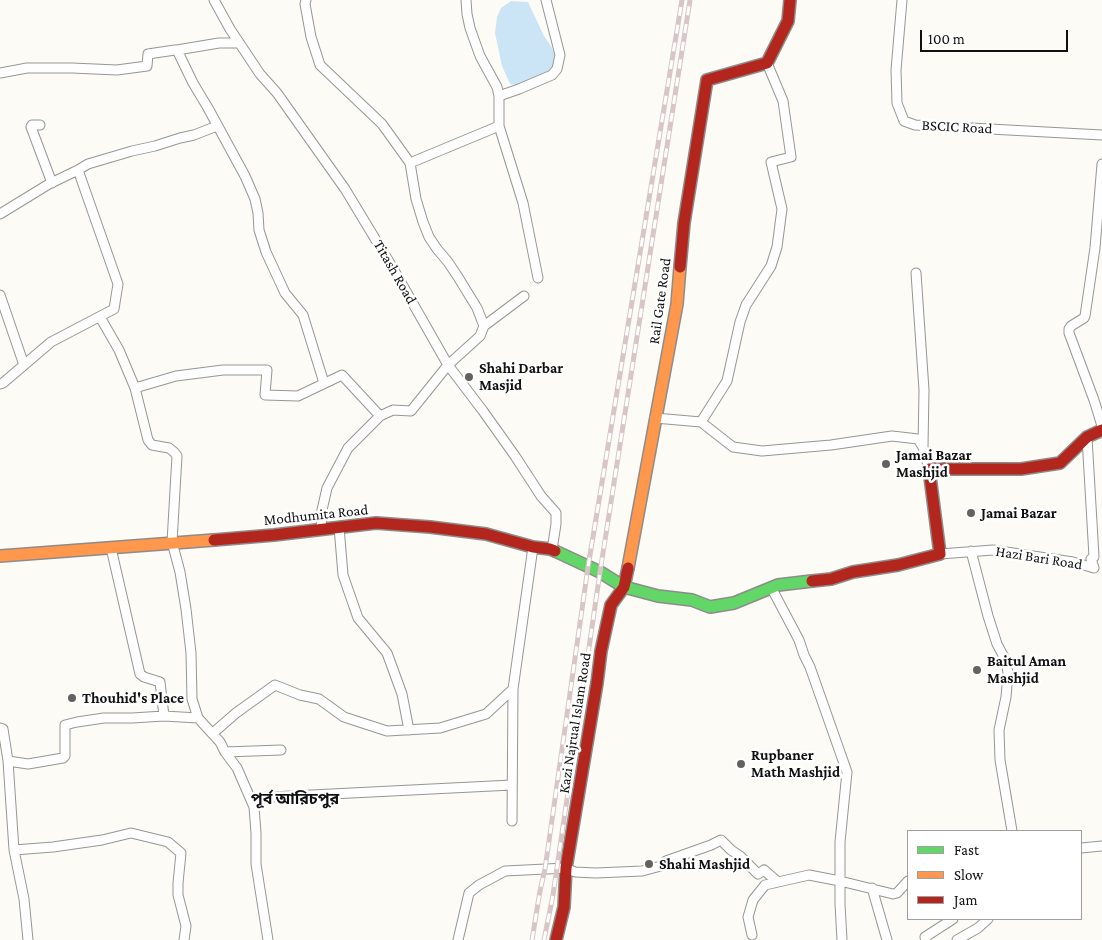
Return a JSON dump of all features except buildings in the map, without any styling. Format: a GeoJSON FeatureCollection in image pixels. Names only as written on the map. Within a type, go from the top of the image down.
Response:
{"type":"FeatureCollection","features":[{"type":"Feature","properties":{"kind":"street","name":"Titash Road"},"geometry":{"type":"LineString","coordinates":[[214,0],[230,29],[260,74],[277,94],[345,189],[448,365],[484,411],[541,496],[556,513],[552,550]]}},
{"type":"Feature","properties":{"kind":"street"},"geometry":{"type":"LineString","coordinates":[[306,0],[310,37],[320,65],[382,124],[410,163],[416,199],[423,222],[437,249],[448,262],[477,308],[484,326]]}},
{"type":"Feature","properties":{"kind":"street"},"geometry":{"type":"LineString","coordinates":[[466,0],[470,28],[480,56],[499,96],[499,126],[523,204],[538,278]]}},
{"type":"Feature","properties":{"kind":"street"},"geometry":{"type":"LineString","coordinates":[[499,96],[552,75],[557,69],[560,55],[546,0]]}},
{"type":"Feature","properties":{"kind":"street"},"geometry":{"type":"LineString","coordinates":[[701,422],[727,381],[740,322],[746,305],[771,266],[777,247],[782,210],[771,162],[790,157],[783,102],[767,63],[788,21],[790,0]]}},
{"type":"Feature","properties":{"kind":"street","name":"BSCIC Road"},"geometry":{"type":"LineString","coordinates":[[902,0],[896,70],[897,103],[904,121],[915,125],[1102,135]]}},
{"type":"Feature","properties":{"kind":"street"},"geometry":{"type":"LineString","coordinates":[[0,74],[27,68],[117,70],[147,66],[148,54],[219,43],[239,42]]}},
{"type":"Feature","properties":{"kind":"street"},"geometry":{"type":"LineString","coordinates":[[177,50],[193,83],[245,176],[255,199],[259,230],[270,261],[286,293],[303,316],[324,383]]}},
{"type":"Feature","properties":{"kind":"street","name":"Rail Gate Road"},"geometry":{"type":"LineString","coordinates":[[624,587],[677,304],[684,223],[708,80],[767,63]]}},
{"type":"Feature","properties":{"kind":"street"},"geometry":{"type":"LineString","coordinates":[[40,125],[31,127],[52,183]]}},
{"type":"Feature","properties":{"kind":"street"},"geometry":{"type":"LineString","coordinates":[[0,214],[88,164],[194,135],[217,126]]}},
{"type":"Feature","properties":{"kind":"street"},"geometry":{"type":"LineString","coordinates":[[410,163],[499,126]]}},
{"type":"Feature","properties":{"kind":"street"},"geometry":{"type":"LineString","coordinates":[[1102,164],[1095,248],[1085,316],[1071,326],[1069,333],[1102,426]]}},
{"type":"Feature","properties":{"kind":"street"},"geometry":{"type":"LineString","coordinates":[[0,384],[51,342],[114,309],[118,284],[78,170]]}},
{"type":"Feature","properties":{"kind":"street"},"geometry":{"type":"LineString","coordinates":[[916,272],[924,390],[923,447],[940,554]]}},
{"type":"Feature","properties":{"kind":"street"},"geometry":{"type":"LineString","coordinates":[[0,295],[24,365]]}},
{"type":"Feature","properties":{"kind":"street"},"geometry":{"type":"LineString","coordinates":[[321,529],[322,510],[327,488],[348,448],[380,416],[393,410],[411,411],[448,365],[480,336],[484,326],[524,296]]}},
{"type":"Feature","properties":{"kind":"street"},"geometry":{"type":"LineString","coordinates":[[100,317],[119,350],[135,388],[148,440],[152,445],[169,448],[177,456],[172,542],[180,572],[186,609],[191,653],[192,699],[198,718],[213,733],[237,768],[254,807],[256,864],[268,940]]}},
{"type":"Feature","properties":{"kind":"street"},"geometry":{"type":"LineString","coordinates":[[135,388],[176,376],[223,370],[267,370],[266,396],[298,396],[342,375],[380,416]]}},
{"type":"Feature","properties":{"kind":"street"},"geometry":{"type":"LineString","coordinates":[[655,418],[701,422],[733,447],[762,451],[831,445],[892,436],[918,439],[923,447]]}},
{"type":"Feature","properties":{"kind":"street"},"geometry":{"type":"LineString","coordinates":[[928,469],[1021,469],[1060,462],[1087,437],[1102,430]]}},
{"type":"Feature","properties":{"kind":"street","name":"Hazi Bari Road"},"geometry":{"type":"LineString","coordinates":[[940,554],[993,550],[1073,562],[1094,568],[1091,559],[1094,557],[1087,437]]}},
{"type":"Feature","properties":{"kind":"street","name":"Modhumita Road"},"geometry":{"type":"LineString","coordinates":[[0,556],[274,535],[376,523],[486,534],[532,547],[552,550],[600,572],[624,587],[658,596],[692,600],[710,607],[734,603],[778,585],[785,586],[830,579],[853,572],[898,565],[940,554]]}},
{"type":"Feature","properties":{"kind":"street"},"geometry":{"type":"LineString","coordinates":[[339,527],[343,575],[358,618],[387,653],[402,694],[409,730]]}},
{"type":"Feature","properties":{"kind":"street"},"geometry":{"type":"LineString","coordinates":[[512,821],[513,689],[532,547]]}},
{"type":"Feature","properties":{"kind":"street"},"geometry":{"type":"LineString","coordinates":[[111,548],[140,674],[160,682],[164,716]]}},
{"type":"Feature","properties":{"kind":"street","name":"Hazi Bari Road"},"geometry":{"type":"LineString","coordinates":[[971,551],[988,616],[997,644],[1006,661],[1008,673],[1006,697],[999,730],[1000,760],[1012,830]]}},
{"type":"Feature","properties":{"kind":"street","name":"Kazi Najrual Islam Road"},"geometry":{"type":"LineString","coordinates":[[556,940],[564,907],[566,868],[601,651],[611,605],[624,587]]}},
{"type":"Feature","properties":{"kind":"street"},"geometry":{"type":"LineString","coordinates":[[772,588],[799,640],[847,772],[840,842],[842,940]]}},
{"type":"Feature","properties":{"kind":"street"},"geometry":{"type":"LineString","coordinates":[[213,733],[236,713],[275,685],[318,700],[344,717],[387,731],[440,728],[486,714],[513,689]]}},
{"type":"Feature","properties":{"kind":"street"},"geometry":{"type":"LineString","coordinates":[[8,761],[26,764],[63,758],[66,725],[77,722],[104,718],[164,716],[198,718]]}},
{"type":"Feature","properties":{"kind":"street"},"geometry":{"type":"LineString","coordinates":[[0,728],[3,729],[8,761],[14,850],[24,899],[28,940]]}},
{"type":"Feature","properties":{"kind":"street"},"geometry":{"type":"LineString","coordinates":[[226,752],[281,750]]}},
{"type":"Feature","properties":{"kind":"street"},"geometry":{"type":"LineString","coordinates":[[251,798],[512,785]]}},
{"type":"Feature","properties":{"kind":"street"},"geometry":{"type":"LineString","coordinates":[[14,850],[92,842],[131,833],[168,842],[181,853],[178,895],[186,926],[184,940]]}},
{"type":"Feature","properties":{"kind":"street"},"geometry":{"type":"LineString","coordinates":[[458,940],[469,893],[479,885],[505,871],[566,868],[575,872],[596,873],[642,871],[660,866],[666,861],[721,840],[758,874],[764,870],[778,882]]}},
{"type":"Feature","properties":{"kind":"street"},"geometry":{"type":"LineString","coordinates":[[1082,848],[1102,846]]}},
{"type":"Feature","properties":{"kind":"street"},"geometry":{"type":"LineString","coordinates":[[752,935],[748,917],[753,900],[765,885],[809,875],[893,894],[897,893],[907,882]]}},
{"type":"Feature","properties":{"kind":"street"},"geometry":{"type":"LineString","coordinates":[[872,888],[887,940]]}},
{"type":"Feature","properties":{"kind":"street"},"geometry":{"type":"LineString","coordinates":[[926,940],[925,937],[951,920]]}},
{"type":"Feature","properties":{"kind":"street"},"geometry":{"type":"LineString","coordinates":[[958,940],[978,928],[987,920]]}},
{"type":"Feature","properties":{"kind":"water"},"geometry":{"type":"Polygon","coordinates":[[[511,1],[528,2],[556,57],[552,72],[519,85],[510,84],[502,66],[495,33],[497,17],[501,8],[511,1]]]}},
{"type":"Feature","properties":{"kind":"railway"},"geometry":{"type":"LineString","coordinates":[[532,940],[545,869],[588,567],[682,0]]}},
{"type":"Feature","properties":{"kind":"railway"},"geometry":{"type":"LineString","coordinates":[[544,940],[553,895],[600,572],[690,0]]}},
{"type":"Feature","properties":{"kind":"traffic: fast"},"geometry":{"type":"LineString","coordinates":[[555,551],[600,572],[624,587],[658,596],[692,600],[710,607],[734,603],[778,585],[812,581]]}},
{"type":"Feature","properties":{"kind":"traffic: slow"},"geometry":{"type":"LineString","coordinates":[[628,568],[677,304],[680,267]]}},
{"type":"Feature","properties":{"kind":"traffic: slow"},"geometry":{"type":"LineString","coordinates":[[0,556],[214,540]]}},
{"type":"Feature","properties":{"kind":"traffic: jam"},"geometry":{"type":"LineString","coordinates":[[680,267],[684,223],[707,80],[767,63],[788,21],[790,0]]}},
{"type":"Feature","properties":{"kind":"traffic: jam"},"geometry":{"type":"LineString","coordinates":[[812,581],[831,579],[853,572],[898,565],[940,554],[929,469],[1021,469],[1060,463],[1087,437],[1102,430]]}},
{"type":"Feature","properties":{"kind":"traffic: jam"},"geometry":{"type":"LineString","coordinates":[[214,540],[376,523],[486,534],[555,551]]}},
{"type":"Feature","properties":{"kind":"traffic: jam"},"geometry":{"type":"LineString","coordinates":[[556,940],[564,907],[566,868],[601,651],[611,605],[624,587],[628,568]]}},
{"type":"Feature","properties":{"kind":"place","name":"Shahi Darbar Masjid"},"geometry":{"type":"Point","coordinates":[469,377]}},
{"type":"Feature","properties":{"kind":"place","name":"Jamai Bazar Mashjid"},"geometry":{"type":"Point","coordinates":[886,464]}},
{"type":"Feature","properties":{"kind":"place","name":"Jamai Bazar"},"geometry":{"type":"Point","coordinates":[971,513]}},
{"type":"Feature","properties":{"kind":"place","name":"Baitul Aman Mashjid"},"geometry":{"type":"Point","coordinates":[977,670]}},
{"type":"Feature","properties":{"kind":"place","name":"Thouhid's Place"},"geometry":{"type":"Point","coordinates":[72,698]}},
{"type":"Feature","properties":{"kind":"place","name":"Rupbaner Math Mashjid"},"geometry":{"type":"Point","coordinates":[741,764]}},
{"type":"Feature","properties":{"kind":"place","name":"Shahi Mashjid"},"geometry":{"type":"Point","coordinates":[649,864]}},
{"type":"Feature","properties":{"kind":"district","name":"পূর্ব আরিচপুর"},"geometry":{"type":"Point","coordinates":[295,799]}}]}
